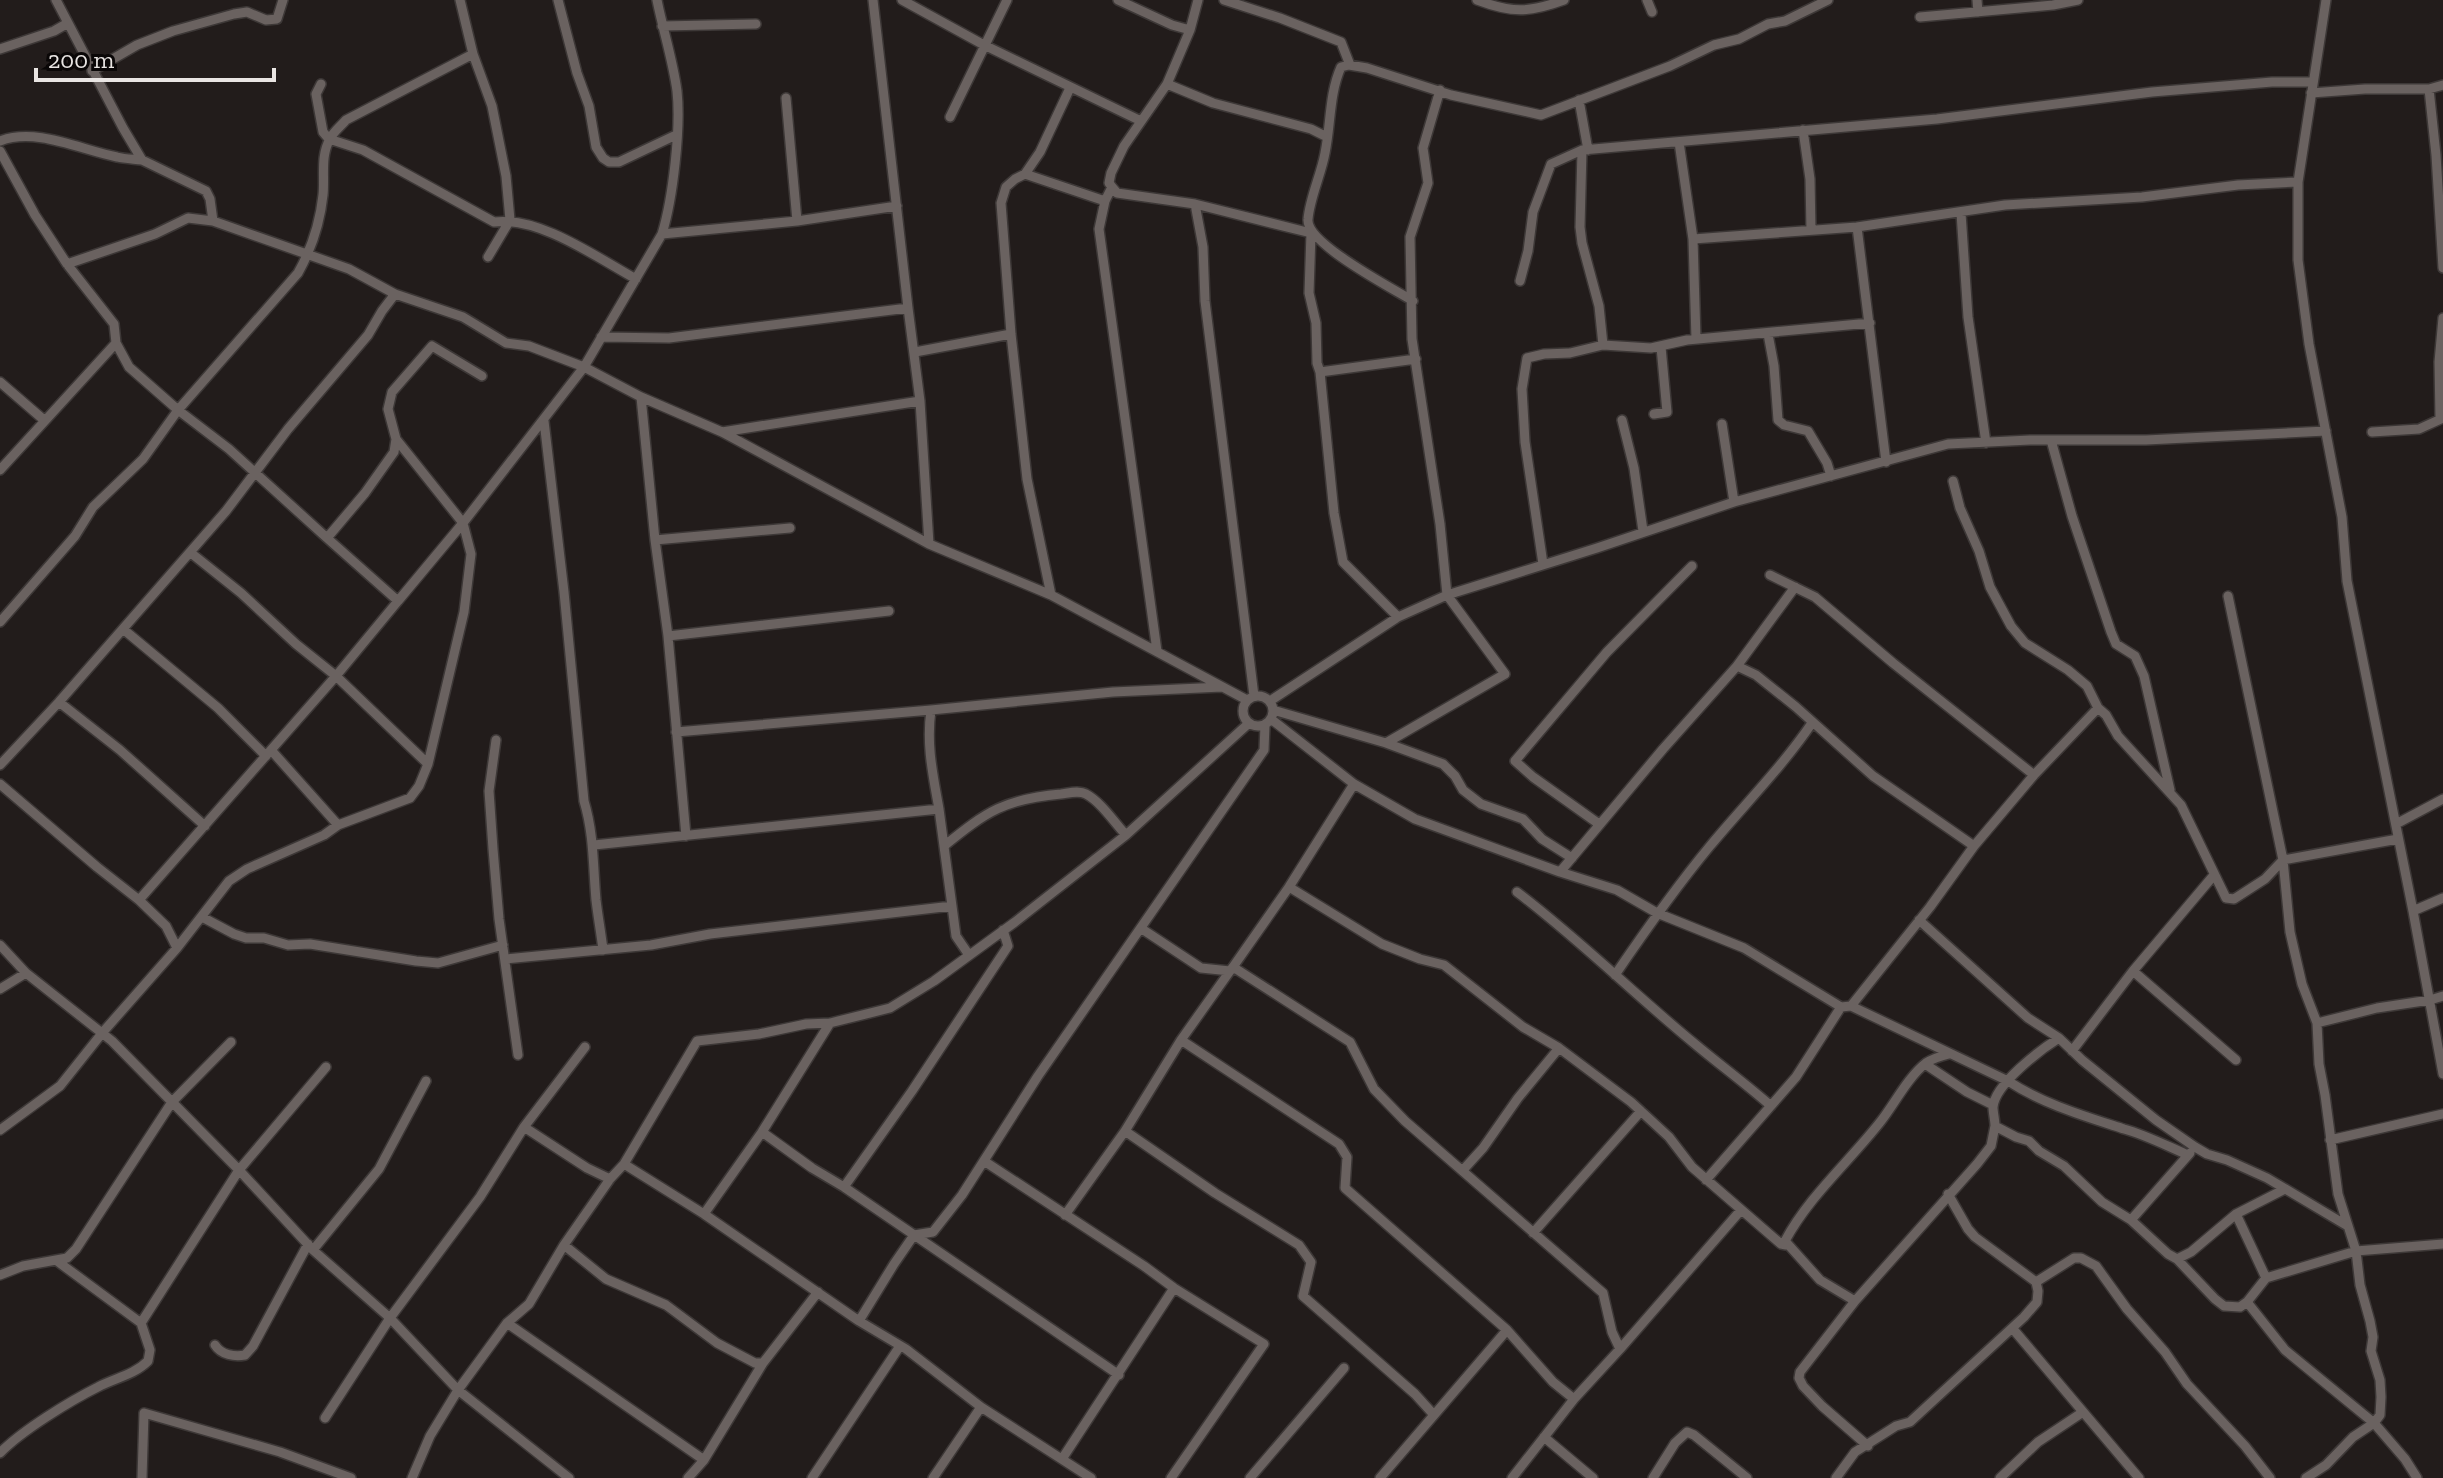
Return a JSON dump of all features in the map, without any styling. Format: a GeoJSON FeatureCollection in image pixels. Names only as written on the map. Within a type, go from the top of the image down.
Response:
{"type":"FeatureCollection","features":[{"type":"Feature","properties":{"kind":"street"},"geometry":{"type":"LineString","coordinates":[[56,0],[142,160]]}},
{"type":"Feature","properties":{"kind":"street"},"geometry":{"type":"LineString","coordinates":[[92,71],[137,45],[173,31],[247,12],[266,20],[277,19],[283,0]]}},
{"type":"Feature","properties":{"kind":"street"},"geometry":{"type":"LineString","coordinates":[[460,0],[473,54],[492,106],[506,176],[510,220],[488,257]]}},
{"type":"Feature","properties":{"kind":"street"},"geometry":{"type":"LineString","coordinates":[[558,0],[589,106],[596,147],[603,158],[609,162],[619,162],[676,135]]}},
{"type":"Feature","properties":{"kind":"street"},"geometry":{"type":"LineString","coordinates":[[139,900],[336,676],[544,421],[584,367],[662,234],[669,211],[677,94],[657,0]]}},
{"type":"Feature","properties":{"kind":"street"},"geometry":{"type":"LineString","coordinates":[[873,0],[915,352],[929,544]]}},
{"type":"Feature","properties":{"kind":"street"},"geometry":{"type":"LineString","coordinates":[[902,0],[984,45],[1141,121]]}},
{"type":"Feature","properties":{"kind":"street"},"geometry":{"type":"LineString","coordinates":[[950,117],[1007,0]]}},
{"type":"Feature","properties":{"kind":"street"},"geometry":{"type":"LineString","coordinates":[[1118,0],[1190,30]]}},
{"type":"Feature","properties":{"kind":"street"},"geometry":{"type":"LineString","coordinates":[[1198,0],[1190,30],[1167,84],[1124,146],[1109,183],[1117,193],[1195,204],[1311,233],[1333,252],[1413,301]]}},
{"type":"Feature","properties":{"kind":"street"},"geometry":{"type":"LineString","coordinates":[[1224,0],[1341,42],[1350,65]]}},
{"type":"Feature","properties":{"kind":"street"},"geometry":{"type":"LineString","coordinates":[[1477,0],[1510,10],[1529,11],[1564,0]]}},
{"type":"Feature","properties":{"kind":"street"},"geometry":{"type":"LineString","coordinates":[[1647,0],[1652,12]]}},
{"type":"Feature","properties":{"kind":"street"},"geometry":{"type":"LineString","coordinates":[[1398,617],[1343,562],[1332,498],[1317,363],[1316,323],[1309,293],[1311,233],[1307,222],[1319,182],[1335,82],[1341,67],[1367,68],[1472,101],[1541,115],[1680,62],[1714,45],[1739,39],[1768,24],[1785,21],[1828,0]]}},
{"type":"Feature","properties":{"kind":"street"},"geometry":{"type":"LineString","coordinates":[[1977,0],[1978,12]]}},
{"type":"Feature","properties":{"kind":"street"},"geometry":{"type":"LineString","coordinates":[[1920,17],[2078,0]]}},
{"type":"Feature","properties":{"kind":"street"},"geometry":{"type":"LineString","coordinates":[[2326,0],[2298,182],[2298,260],[2309,344],[2342,517],[2347,581],[2443,1074]]}},
{"type":"Feature","properties":{"kind":"street"},"geometry":{"type":"LineString","coordinates":[[0,49],[54,31],[68,23]]}},
{"type":"Feature","properties":{"kind":"street"},"geometry":{"type":"LineString","coordinates":[[662,26],[756,24]]}},
{"type":"Feature","properties":{"kind":"street"},"geometry":{"type":"LineString","coordinates":[[0,622],[75,536],[93,507],[143,459],[178,410],[298,273],[308,255],[321,207],[323,162],[329,139],[346,120],[473,54]]}},
{"type":"Feature","properties":{"kind":"street"},"geometry":{"type":"LineString","coordinates":[[1520,281],[1533,212],[1551,164],[1585,150],[1937,119],[2152,92],[2272,82],[2312,88],[2365,89],[2429,89],[2443,85]]}},
{"type":"Feature","properties":{"kind":"street"},"geometry":{"type":"LineString","coordinates":[[321,84],[316,94],[323,132],[329,139],[363,150],[494,222],[510,220],[555,235],[636,279]]}},
{"type":"Feature","properties":{"kind":"street"},"geometry":{"type":"LineString","coordinates":[[1167,84],[1213,103],[1311,129],[1327,137]]}},
{"type":"Feature","properties":{"kind":"street"},"geometry":{"type":"LineString","coordinates":[[1051,595],[1027,479],[1001,203],[1006,187],[1025,174],[1040,152],[1070,88]]}},
{"type":"Feature","properties":{"kind":"street"},"geometry":{"type":"LineString","coordinates":[[2429,89],[2443,268]]}},
{"type":"Feature","properties":{"kind":"street"},"geometry":{"type":"LineString","coordinates":[[1386,743],[1505,674],[1447,595],[1440,524],[1412,339],[1410,237],[1428,183],[1423,148],[1440,90]]}},
{"type":"Feature","properties":{"kind":"street"},"geometry":{"type":"LineString","coordinates":[[786,98],[797,221]]}},
{"type":"Feature","properties":{"kind":"street"},"geometry":{"type":"LineString","coordinates":[[1579,100],[1585,150],[1580,227],[1599,306],[1603,345]]}},
{"type":"Feature","properties":{"kind":"street"},"geometry":{"type":"LineString","coordinates":[[1803,130],[1810,179],[1811,230]]}},
{"type":"Feature","properties":{"kind":"street"},"geometry":{"type":"LineString","coordinates":[[0,141],[10,137],[69,143],[116,157],[142,160],[206,191],[213,221]]}},
{"type":"Feature","properties":{"kind":"street"},"geometry":{"type":"LineString","coordinates":[[1679,142],[1693,239],[1696,339]]}},
{"type":"Feature","properties":{"kind":"street"},"geometry":{"type":"LineString","coordinates":[[0,151],[35,215],[67,264],[114,324],[116,343],[129,367],[229,449],[398,601]]}},
{"type":"Feature","properties":{"kind":"street"},"geometry":{"type":"LineString","coordinates":[[0,173],[6,162]]}},
{"type":"Feature","properties":{"kind":"street"},"geometry":{"type":"LineString","coordinates":[[1025,174],[1105,201]]}},
{"type":"Feature","properties":{"kind":"street"},"geometry":{"type":"LineString","coordinates":[[1693,239],[1857,227],[2005,205],[2142,197],[2238,185],[2298,182]]}},
{"type":"Feature","properties":{"kind":"street"},"geometry":{"type":"LineString","coordinates":[[1112,187],[1105,201],[1099,229],[1157,651]]}},
{"type":"Feature","properties":{"kind":"street"},"geometry":{"type":"LineString","coordinates":[[1195,204],[1203,247],[1205,301],[1250,698],[1242,708],[1243,717],[1248,724],[1256,727],[1398,617],[1447,595],[1734,502],[1948,444],[2146,440],[2326,431]]}},
{"type":"Feature","properties":{"kind":"street"},"geometry":{"type":"LineString","coordinates":[[662,234],[797,221],[897,206]]}},
{"type":"Feature","properties":{"kind":"street"},"geometry":{"type":"LineString","coordinates":[[1961,213],[1968,317],[1986,443]]}},
{"type":"Feature","properties":{"kind":"street"},"geometry":{"type":"LineString","coordinates":[[67,264],[155,234],[188,218],[213,221],[349,269],[395,294],[463,317],[506,343],[529,346],[584,367],[641,397],[722,432],[929,544],[1051,595],[1222,687],[1250,698],[1263,697],[1270,714],[1354,784],[1415,819],[1617,890],[1657,913],[1744,948],[1846,1006],[2008,1081],[2028,1094],[2102,1123],[2227,1160],[2267,1178],[2346,1225]]}},
{"type":"Feature","properties":{"kind":"street"},"geometry":{"type":"LineString","coordinates":[[1857,227],[1886,462]]}},
{"type":"Feature","properties":{"kind":"street"},"geometry":{"type":"LineString","coordinates":[[0,765],[191,553],[288,429],[350,358],[395,294]]}},
{"type":"Feature","properties":{"kind":"street"},"geometry":{"type":"LineString","coordinates":[[601,337],[669,338],[908,308]]}},
{"type":"Feature","properties":{"kind":"street"},"geometry":{"type":"LineString","coordinates":[[2372,432],[2419,429],[2441,418],[2439,362],[2443,318]]}},
{"type":"Feature","properties":{"kind":"street"},"geometry":{"type":"LineString","coordinates":[[1543,564],[1524,429],[1522,389],[1527,358],[1603,345],[1661,347],[1696,339],[1870,323]]}},
{"type":"Feature","properties":{"kind":"street"},"geometry":{"type":"LineString","coordinates":[[915,352],[1011,334]]}},
{"type":"Feature","properties":{"kind":"street"},"geometry":{"type":"LineString","coordinates":[[1768,334],[1778,420],[1784,425],[1808,431],[1831,476]]}},
{"type":"Feature","properties":{"kind":"street"},"geometry":{"type":"LineString","coordinates":[[0,470],[116,343]]}},
{"type":"Feature","properties":{"kind":"street"},"geometry":{"type":"LineString","coordinates":[[0,1130],[60,1086],[177,948],[229,881],[247,869],[324,835],[338,825],[410,798],[419,786],[428,764],[464,612],[471,554],[463,523],[396,439],[388,409],[392,392],[432,346],[482,376]]}},
{"type":"Feature","properties":{"kind":"street"},"geometry":{"type":"LineString","coordinates":[[1654,414],[1667,412],[1661,347]]}},
{"type":"Feature","properties":{"kind":"street"},"geometry":{"type":"LineString","coordinates":[[1320,372],[1416,359]]}},
{"type":"Feature","properties":{"kind":"street"},"geometry":{"type":"LineString","coordinates":[[0,382],[44,420]]}},
{"type":"Feature","properties":{"kind":"street"},"geometry":{"type":"LineString","coordinates":[[641,397],[668,636],[686,836]]}},
{"type":"Feature","properties":{"kind":"street"},"geometry":{"type":"LineString","coordinates":[[722,432],[920,401]]}},
{"type":"Feature","properties":{"kind":"street"},"geometry":{"type":"LineString","coordinates":[[1622,420],[1634,468],[1643,531]]}},
{"type":"Feature","properties":{"kind":"street"},"geometry":{"type":"LineString","coordinates":[[544,421],[584,801],[594,845],[596,901],[603,950]]}},
{"type":"Feature","properties":{"kind":"street"},"geometry":{"type":"LineString","coordinates":[[1722,424],[1734,502]]}},
{"type":"Feature","properties":{"kind":"street"},"geometry":{"type":"LineString","coordinates":[[327,538],[394,452],[396,439]]}},
{"type":"Feature","properties":{"kind":"street"},"geometry":{"type":"LineString","coordinates":[[2051,440],[2072,516],[2111,632],[2116,644],[2135,656],[2144,676],[2170,793]]}},
{"type":"Feature","properties":{"kind":"street"},"geometry":{"type":"LineString","coordinates":[[1953,481],[1990,587],[2011,626],[2025,643],[2087,686],[2118,736],[2181,805],[2226,898],[2234,899],[2265,879],[2283,860],[2398,839]]}},
{"type":"Feature","properties":{"kind":"street"},"geometry":{"type":"LineString","coordinates":[[655,540],[790,528]]}},
{"type":"Feature","properties":{"kind":"street"},"geometry":{"type":"LineString","coordinates":[[191,553],[336,676],[428,764]]}},
{"type":"Feature","properties":{"kind":"street"},"geometry":{"type":"LineString","coordinates":[[1599,824],[1515,761],[1607,652],[1692,566]]}},
{"type":"Feature","properties":{"kind":"street"},"geometry":{"type":"LineString","coordinates":[[1770,575],[1815,597],[2034,775]]}},
{"type":"Feature","properties":{"kind":"street"},"geometry":{"type":"LineString","coordinates":[[1560,872],[1737,666],[1795,587]]}},
{"type":"Feature","properties":{"kind":"street"},"geometry":{"type":"LineString","coordinates":[[2228,596],[2283,860],[2290,932],[2302,984],[2317,1023],[2317,1049],[2338,1194],[2356,1251],[2360,1285],[2373,1337],[2371,1351],[2380,1380],[2380,1415],[2374,1423],[2353,1437],[2326,1465],[2306,1478]]}},
{"type":"Feature","properties":{"kind":"street"},"geometry":{"type":"LineString","coordinates":[[668,636],[889,611]]}},
{"type":"Feature","properties":{"kind":"street"},"geometry":{"type":"LineString","coordinates":[[123,629],[268,753],[338,825]]}},
{"type":"Feature","properties":{"kind":"street"},"geometry":{"type":"LineString","coordinates":[[1737,666],[1756,675],[1796,707],[1873,776],[1974,846]]}},
{"type":"Feature","properties":{"kind":"street"},"geometry":{"type":"LineString","coordinates":[[676,732],[1113,692],[1222,687]]}},
{"type":"Feature","properties":{"kind":"street"},"geometry":{"type":"LineString","coordinates":[[59,702],[120,750],[205,826]]}},
{"type":"Feature","properties":{"kind":"street"},"geometry":{"type":"LineString","coordinates":[[1706,1180],[1796,1077],[1846,1006],[1919,920],[1974,846],[2034,775],[2098,708]]}},
{"type":"Feature","properties":{"kind":"street"},"geometry":{"type":"LineString","coordinates":[[931,710],[928,753],[958,942],[969,955]]}},
{"type":"Feature","properties":{"kind":"street"},"geometry":{"type":"LineString","coordinates":[[1270,714],[1386,743],[1443,764],[1463,790],[1481,804],[1523,819],[1542,839],[1572,858]]}},
{"type":"Feature","properties":{"kind":"street"},"geometry":{"type":"LineString","coordinates":[[859,1321],[914,1235],[933,1232],[962,1195],[1038,1076],[1264,750],[1270,714]]}},
{"type":"Feature","properties":{"kind":"street"},"geometry":{"type":"LineString","coordinates":[[1615,975],[1657,913],[1790,755],[1812,723]]}},
{"type":"Feature","properties":{"kind":"street"},"geometry":{"type":"LineString","coordinates":[[412,1478],[430,1436],[458,1390],[507,1323],[529,1304],[564,1245],[624,1164],[697,1041],[830,1023],[890,1008],[934,981],[1126,835],[1248,724]]}},
{"type":"Feature","properties":{"kind":"street"},"geometry":{"type":"LineString","coordinates":[[496,740],[489,791],[499,919],[518,1055]]}},
{"type":"Feature","properties":{"kind":"street"},"geometry":{"type":"LineString","coordinates":[[0,784],[139,900],[166,926],[177,948]]}},
{"type":"Feature","properties":{"kind":"street"},"geometry":{"type":"LineString","coordinates":[[1065,1215],[1125,1131],[1181,1040],[1289,887],[1354,784]]}},
{"type":"Feature","properties":{"kind":"street"},"geometry":{"type":"LineString","coordinates":[[944,846],[985,815],[1007,803],[1076,792],[1087,795],[1126,835]]}},
{"type":"Feature","properties":{"kind":"street"},"geometry":{"type":"LineString","coordinates":[[2396,824],[2443,799]]}},
{"type":"Feature","properties":{"kind":"street"},"geometry":{"type":"LineString","coordinates":[[594,845],[939,809]]}},
{"type":"Feature","properties":{"kind":"street"},"geometry":{"type":"LineString","coordinates":[[2072,1051],[2133,971],[2214,875]]}},
{"type":"Feature","properties":{"kind":"street"},"geometry":{"type":"LineString","coordinates":[[1289,887],[1382,944],[1444,965],[1523,1027],[1559,1048],[1641,1111],[1669,1137],[1706,1180],[1776,1242],[1786,1245],[1785,1241],[1803,1212],[1880,1123],[1925,1064],[1949,1054]]}},
{"type":"Feature","properties":{"kind":"street"},"geometry":{"type":"LineString","coordinates":[[1517,892],[1551,917],[1695,1044],[1771,1106]]}},
{"type":"Feature","properties":{"kind":"street"},"geometry":{"type":"LineString","coordinates":[[2413,911],[2443,898]]}},
{"type":"Feature","properties":{"kind":"street"},"geometry":{"type":"LineString","coordinates":[[505,959],[651,945],[736,930],[952,906]]}},
{"type":"Feature","properties":{"kind":"street"},"geometry":{"type":"LineString","coordinates":[[202,917],[246,938],[264,938],[288,945],[310,944],[416,961],[438,963],[503,945]]}},
{"type":"Feature","properties":{"kind":"street"},"geometry":{"type":"LineString","coordinates":[[1919,920],[2028,1018],[2059,1038],[2191,1151]]}},
{"type":"Feature","properties":{"kind":"street"},"geometry":{"type":"LineString","coordinates":[[1142,929],[1201,968],[1231,969],[1350,1042],[1374,1089],[1405,1121],[1603,1293],[1612,1332],[1620,1349]]}},
{"type":"Feature","properties":{"kind":"street"},"geometry":{"type":"LineString","coordinates":[[844,1187],[1008,946],[1003,930]]}},
{"type":"Feature","properties":{"kind":"street"},"geometry":{"type":"LineString","coordinates":[[0,945],[26,973],[103,1032],[310,1247],[390,1318],[458,1390],[569,1478]]}},
{"type":"Feature","properties":{"kind":"street"},"geometry":{"type":"LineString","coordinates":[[2133,971],[2236,1060]]}},
{"type":"Feature","properties":{"kind":"street"},"geometry":{"type":"LineString","coordinates":[[0,989],[26,973]]}},
{"type":"Feature","properties":{"kind":"street"},"geometry":{"type":"LineString","coordinates":[[2317,1023],[2443,996]]}},
{"type":"Feature","properties":{"kind":"street"},"geometry":{"type":"LineString","coordinates":[[704,1214],[762,1132],[830,1023]]}},
{"type":"Feature","properties":{"kind":"street"},"geometry":{"type":"LineString","coordinates":[[1868,1446],[1803,1386],[1800,1372],[1855,1301],[1991,1146],[1995,1126],[1993,1105],[2008,1081],[2033,1056],[2059,1038]]}},
{"type":"Feature","properties":{"kind":"street"},"geometry":{"type":"LineString","coordinates":[[1181,1040],[1339,1144],[1347,1157],[1345,1188],[1507,1330],[1553,1382],[1574,1399]]}},
{"type":"Feature","properties":{"kind":"street"},"geometry":{"type":"LineString","coordinates":[[0,1275],[23,1266],[67,1258],[76,1249],[172,1102],[231,1042]]}},
{"type":"Feature","properties":{"kind":"street"},"geometry":{"type":"LineString","coordinates":[[325,1418],[390,1318],[480,1197],[524,1127],[585,1047]]}},
{"type":"Feature","properties":{"kind":"street"},"geometry":{"type":"LineString","coordinates":[[1463,1170],[1559,1048]]}},
{"type":"Feature","properties":{"kind":"street"},"geometry":{"type":"LineString","coordinates":[[1925,1064],[1993,1105]]}},
{"type":"Feature","properties":{"kind":"street"},"geometry":{"type":"LineString","coordinates":[[141,1323],[239,1170],[326,1067]]}},
{"type":"Feature","properties":{"kind":"street"},"geometry":{"type":"LineString","coordinates":[[215,1345],[230,1355],[245,1355],[253,1346],[310,1247],[379,1169],[426,1081]]}},
{"type":"Feature","properties":{"kind":"street"},"geometry":{"type":"LineString","coordinates":[[1533,1233],[1641,1111]]}},
{"type":"Feature","properties":{"kind":"street"},"geometry":{"type":"LineString","coordinates":[[2330,1140],[2443,1114]]}},
{"type":"Feature","properties":{"kind":"street"},"geometry":{"type":"LineString","coordinates":[[1995,1126],[2029,1141],[2064,1166],[2102,1202],[2131,1220],[2177,1259],[2200,1286],[2224,1306],[2240,1307],[2266,1278],[2356,1251],[2443,1244]]}},
{"type":"Feature","properties":{"kind":"street"},"geometry":{"type":"LineString","coordinates":[[524,1127],[587,1168],[610,1179]]}},
{"type":"Feature","properties":{"kind":"street"},"geometry":{"type":"LineString","coordinates":[[1125,1131],[1202,1185],[1299,1245],[1311,1262],[1303,1296],[1415,1394],[1434,1415]]}},
{"type":"Feature","properties":{"kind":"street"},"geometry":{"type":"LineString","coordinates":[[762,1132],[1119,1375]]}},
{"type":"Feature","properties":{"kind":"street"},"geometry":{"type":"LineString","coordinates":[[2131,1220],[2191,1151]]}},
{"type":"Feature","properties":{"kind":"street"},"geometry":{"type":"LineString","coordinates":[[984,1161],[1264,1344],[1171,1478]]}},
{"type":"Feature","properties":{"kind":"street"},"geometry":{"type":"LineString","coordinates":[[624,1164],[704,1214],[900,1346],[981,1407],[1091,1478]]}},
{"type":"Feature","properties":{"kind":"street"},"geometry":{"type":"LineString","coordinates":[[2177,1259],[2191,1252],[2236,1214],[2285,1189]]}},
{"type":"Feature","properties":{"kind":"street"},"geometry":{"type":"LineString","coordinates":[[1948,1194],[1975,1237],[2036,1282]]}},
{"type":"Feature","properties":{"kind":"street"},"geometry":{"type":"LineString","coordinates":[[1512,1478],[1574,1399],[1741,1210]]}},
{"type":"Feature","properties":{"kind":"street"},"geometry":{"type":"LineString","coordinates":[[2236,1214],[2266,1278]]}},
{"type":"Feature","properties":{"kind":"street"},"geometry":{"type":"LineString","coordinates":[[1785,1241],[1820,1280],[1855,1301]]}},
{"type":"Feature","properties":{"kind":"street"},"geometry":{"type":"LineString","coordinates":[[564,1245],[606,1279],[666,1305],[717,1343],[755,1363],[763,1363]]}},
{"type":"Feature","properties":{"kind":"street"},"geometry":{"type":"LineString","coordinates":[[2036,1282],[2074,1258],[2096,1266],[2187,1384],[2245,1446],[2270,1478]]}},
{"type":"Feature","properties":{"kind":"street"},"geometry":{"type":"LineString","coordinates":[[0,1453],[41,1422],[98,1387],[132,1373],[148,1361],[150,1350],[141,1323],[57,1261]]}},
{"type":"Feature","properties":{"kind":"street"},"geometry":{"type":"LineString","coordinates":[[1836,1478],[1855,1452],[1896,1426],[1910,1422],[2013,1329],[2037,1302],[2036,1282]]}},
{"type":"Feature","properties":{"kind":"street"},"geometry":{"type":"LineString","coordinates":[[1062,1459],[1174,1288]]}},
{"type":"Feature","properties":{"kind":"street"},"geometry":{"type":"LineString","coordinates":[[688,1478],[704,1460],[763,1363],[818,1292]]}},
{"type":"Feature","properties":{"kind":"street"},"geometry":{"type":"LineString","coordinates":[[2247,1302],[2285,1350],[2374,1423],[2417,1478]]}},
{"type":"Feature","properties":{"kind":"street"},"geometry":{"type":"LineString","coordinates":[[507,1323],[704,1460]]}},
{"type":"Feature","properties":{"kind":"street"},"geometry":{"type":"LineString","coordinates":[[2013,1329],[2139,1478]]}},
{"type":"Feature","properties":{"kind":"street"},"geometry":{"type":"LineString","coordinates":[[1380,1478],[1507,1330]]}},
{"type":"Feature","properties":{"kind":"street"},"geometry":{"type":"LineString","coordinates":[[812,1478],[900,1346]]}},
{"type":"Feature","properties":{"kind":"street"},"geometry":{"type":"LineString","coordinates":[[1250,1478],[1344,1368]]}},
{"type":"Feature","properties":{"kind":"street"},"geometry":{"type":"LineString","coordinates":[[933,1478],[981,1407]]}},
{"type":"Feature","properties":{"kind":"street"},"geometry":{"type":"LineString","coordinates":[[2000,1478],[2038,1442],[2083,1412]]}},
{"type":"Feature","properties":{"kind":"street"},"geometry":{"type":"LineString","coordinates":[[142,1478],[144,1413],[280,1452],[351,1478]]}},
{"type":"Feature","properties":{"kind":"street"},"geometry":{"type":"LineString","coordinates":[[1653,1478],[1675,1443],[1687,1432],[1747,1478]]}},
{"type":"Feature","properties":{"kind":"street"},"geometry":{"type":"LineString","coordinates":[[1544,1437],[1593,1478]]}}]}
